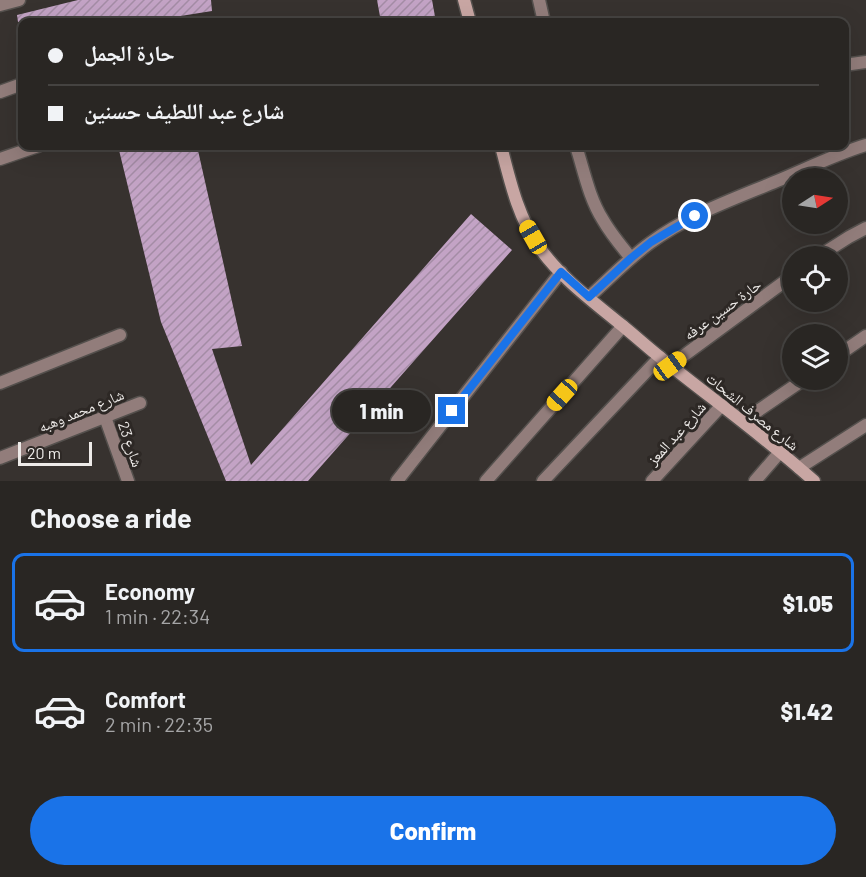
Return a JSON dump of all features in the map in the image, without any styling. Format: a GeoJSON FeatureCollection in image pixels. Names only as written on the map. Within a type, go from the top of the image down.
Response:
{"type":"FeatureCollection","features":[{"type":"Feature","properties":{"kind":"street"},"geometry":{"type":"LineString","coordinates":[[0,5],[19,0]]}},
{"type":"Feature","properties":{"kind":"street"},"geometry":{"type":"LineString","coordinates":[[464,0],[469,18]]}},
{"type":"Feature","properties":{"kind":"street"},"geometry":{"type":"LineString","coordinates":[[539,0],[543,18]]}},
{"type":"Feature","properties":{"kind":"street"},"geometry":{"type":"LineString","coordinates":[[849,64],[866,62]]}},
{"type":"Feature","properties":{"kind":"street"},"geometry":{"type":"LineString","coordinates":[[0,92],[18,85]]}},
{"type":"Feature","properties":{"kind":"street"},"geometry":{"type":"LineString","coordinates":[[589,297],[651,242],[695,216],[866,145]]}},
{"type":"Feature","properties":{"kind":"street"},"geometry":{"type":"LineString","coordinates":[[0,159],[26,150]]}},
{"type":"Feature","properties":{"kind":"street","name":"شارع مصرف الشحات"},"geometry":{"type":"LineString","coordinates":[[502,150],[516,203],[526,226],[540,248],[561,272],[670,366],[743,421],[814,481]]}},
{"type":"Feature","properties":{"kind":"street"},"geometry":{"type":"LineString","coordinates":[[577,150],[596,207],[603,221],[631,258]]}},
{"type":"Feature","properties":{"kind":"street"},"geometry":{"type":"LineString","coordinates":[[835,246],[866,228]]}},
{"type":"Feature","properties":{"kind":"street"},"geometry":{"type":"LineString","coordinates":[[397,481],[561,272]]}},
{"type":"Feature","properties":{"kind":"street","name":"حارة حسين عرفه"},"geometry":{"type":"LineString","coordinates":[[670,366],[782,283]]}},
{"type":"Feature","properties":{"kind":"street"},"geometry":{"type":"LineString","coordinates":[[486,481],[623,326]]}},
{"type":"Feature","properties":{"kind":"street"},"geometry":{"type":"LineString","coordinates":[[0,383],[120,335]]}},
{"type":"Feature","properties":{"kind":"street"},"geometry":{"type":"LineString","coordinates":[[848,348],[866,336]]}},
{"type":"Feature","properties":{"kind":"street"},"geometry":{"type":"LineString","coordinates":[[543,481],[660,357]]}},
{"type":"Feature","properties":{"kind":"street"},"geometry":{"type":"LineString","coordinates":[[743,421],[788,390]]}},
{"type":"Feature","properties":{"kind":"street","name":"شارع محمد وهبه"},"geometry":{"type":"LineString","coordinates":[[0,458],[140,403]]}},
{"type":"Feature","properties":{"kind":"street","name":"شارع عبد المعز"},"geometry":{"type":"LineString","coordinates":[[652,481],[722,405]]}},
{"type":"Feature","properties":{"kind":"street","name":"شارع 23"},"geometry":{"type":"LineString","coordinates":[[105,417],[128,481]]}},
{"type":"Feature","properties":{"kind":"street"},"geometry":{"type":"LineString","coordinates":[[799,468],[866,425]]}},
{"type":"Feature","properties":{"kind":"street"},"geometry":{"type":"LineString","coordinates":[[755,481],[780,452]]}},
{"type":"Feature","properties":{"kind":"building"},"geometry":{"type":"Polygon","coordinates":[[[78,0],[211,0],[212,11],[168,18],[18,18],[18,22],[17,15],[78,0]]]}},
{"type":"Feature","properties":{"kind":"building"},"geometry":{"type":"Polygon","coordinates":[[[377,0],[432,0],[435,18],[380,18],[377,0]]]}},
{"type":"Feature","properties":{"kind":"building"},"geometry":{"type":"Polygon","coordinates":[[[119,150],[198,150],[242,346],[212,349],[251,465],[471,214],[512,250],[308,481],[226,481],[161,322],[119,150]]]}},
{"type":"Feature","properties":{"kind":"route"},"geometry":{"type":"LineString","coordinates":[[452,411],[561,272],[589,297],[651,242],[695,216]]}}]}
